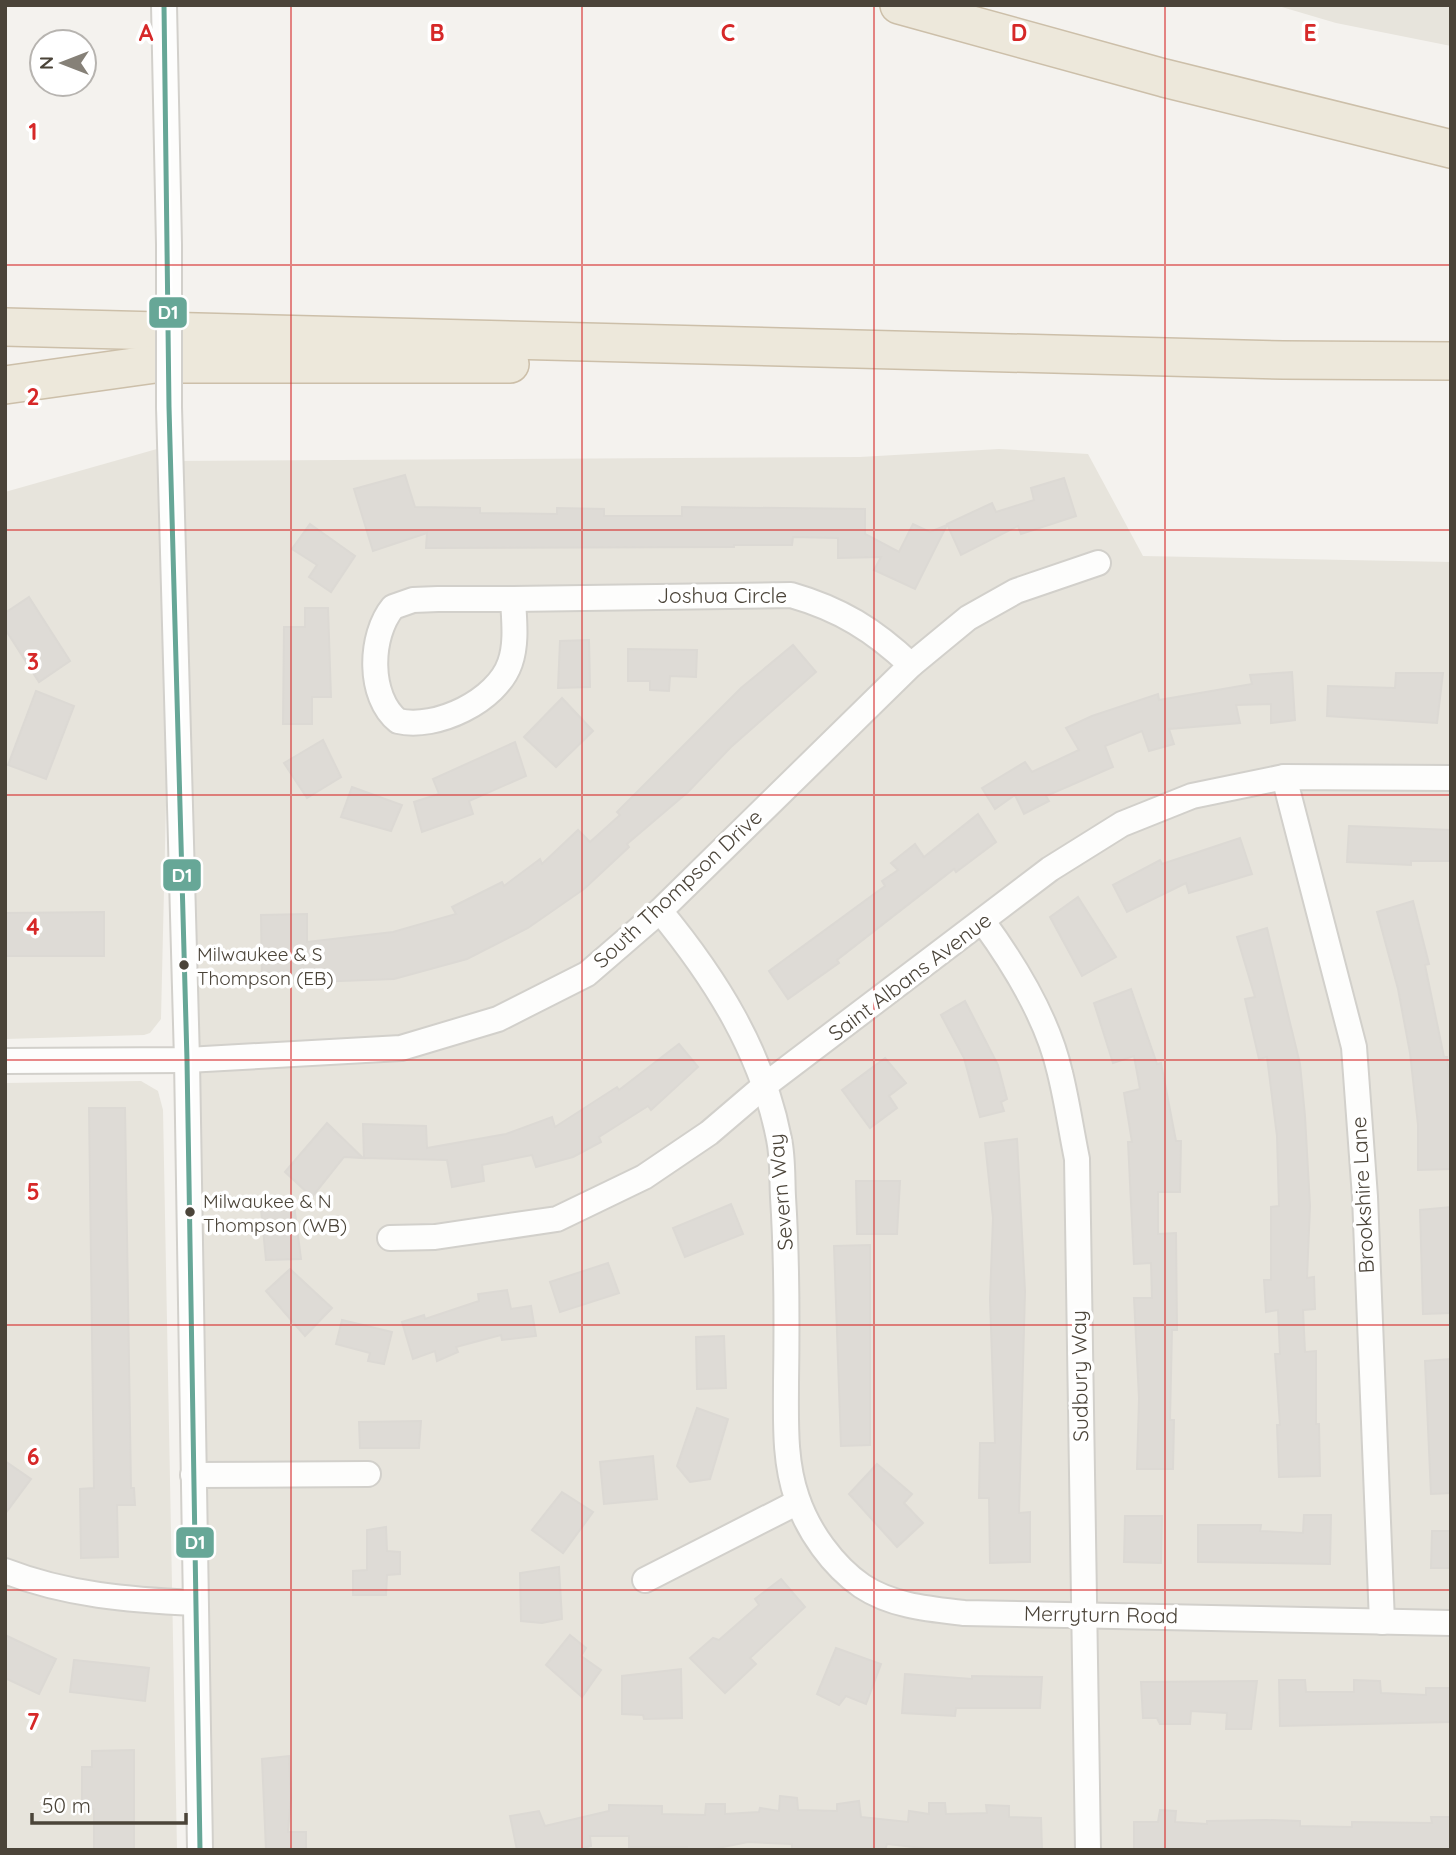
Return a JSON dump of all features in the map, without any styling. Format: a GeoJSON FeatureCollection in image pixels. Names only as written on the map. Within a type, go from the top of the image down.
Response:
{"type":"FeatureCollection","features":[{"type":"Feature","properties":{"kind":"highway"},"geometry":{"type":"LineString","coordinates":[[899,5],[1150,75],[1451,149]]}},
{"type":"Feature","properties":{"kind":"highway"},"geometry":{"type":"LineString","coordinates":[[5,327],[1283,360]]}},
{"type":"Feature","properties":{"kind":"highway"},"geometry":{"type":"LineString","coordinates":[[5,386],[155,364],[461,365],[1012,358],[1451,361]]}},
{"type":"Feature","properties":{"kind":"street"},"geometry":{"type":"LineString","coordinates":[[164,5],[169,407],[187,1060],[200,1850]]}},
{"type":"Feature","properties":{"kind":"street","name":"South Thompson Drive"},"geometry":{"type":"LineString","coordinates":[[5,1061],[187,1060],[401,1048],[498,1019],[587,974],[660,911],[911,665],[968,618],[1016,591],[1098,563]]}},
{"type":"Feature","properties":{"kind":"street","name":"Joshua Circle"},"geometry":{"type":"LineString","coordinates":[[513,599],[514,644],[510,663],[503,679],[491,691],[452,713],[424,723],[398,721],[387,712],[378,688],[377,656],[380,630],[393,607],[402,602],[438,599],[791,595],[829,606],[883,638],[911,665]]}},
{"type":"Feature","properties":{"kind":"street","name":"Saint Albans Avenue"},"geometry":{"type":"LineString","coordinates":[[390,1238],[435,1237],[557,1219],[644,1177],[709,1133],[764,1086],[984,923],[1050,869],[1122,824],[1192,796],[1284,776],[1451,778]]}},
{"type":"Feature","properties":{"kind":"street","name":"Brookshire Lane"},"geometry":{"type":"LineString","coordinates":[[1284,776],[1354,1047],[1365,1197],[1382,1622]]}},
{"type":"Feature","properties":{"kind":"street","name":"Severn Way"},"geometry":{"type":"LineString","coordinates":[[660,911],[696,956],[734,1015],[764,1086],[780,1140],[787,1251],[786,1451],[798,1502]]}},
{"type":"Feature","properties":{"kind":"street","name":"Sudbury Way"},"geometry":{"type":"LineString","coordinates":[[984,923],[1005,951],[1033,1001],[1060,1070],[1077,1159],[1088,1850]]}},
{"type":"Feature","properties":{"kind":"street"},"geometry":{"type":"LineString","coordinates":[[193,1475],[369,1474]]}},
{"type":"Feature","properties":{"kind":"street"},"geometry":{"type":"LineString","coordinates":[[645,1580],[798,1502]]}},
{"type":"Feature","properties":{"kind":"street","name":"Merryturn Road"},"geometry":{"type":"LineString","coordinates":[[798,1502],[821,1544],[844,1572],[864,1587],[889,1599],[917,1607],[964,1614],[1451,1623]]}},
{"type":"Feature","properties":{"kind":"street"},"geometry":{"type":"LineString","coordinates":[[5,1571],[48,1585],[108,1599],[195,1603]]}},
{"type":"Feature","properties":{"kind":"shaded area"},"geometry":{"type":"Polygon","coordinates":[[[1275,5],[1451,5],[1451,46],[1336,23],[1275,5]]]}},
{"type":"Feature","properties":{"kind":"shaded area"},"geometry":{"type":"Polygon","coordinates":[[[164,447],[168,718],[161,1019],[150,1033],[144,1035],[5,1039],[5,492],[164,447]]]}},
{"type":"Feature","properties":{"kind":"shaded area"},"geometry":{"type":"Polygon","coordinates":[[[999,449],[1088,454],[1143,556],[1451,562],[1451,1850],[200,1850],[170,461],[860,457],[999,449]]]}},
{"type":"Feature","properties":{"kind":"shaded area"},"geometry":{"type":"Polygon","coordinates":[[[141,1081],[158,1091],[163,1110],[177,1850],[5,1850],[5,1083],[141,1081]]]}},
{"type":"Feature","properties":{"kind":"building"},"geometry":{"type":"Polygon","coordinates":[[[405,475],[415,507],[480,508],[480,513],[557,514],[557,508],[604,509],[604,516],[682,516],[682,507],[865,509],[865,534],[899,552],[913,524],[930,532],[947,525],[915,589],[874,570],[881,557],[838,558],[838,538],[793,537],[792,545],[734,547],[426,548],[427,533],[373,551],[354,489],[405,475]]]}},
{"type":"Feature","properties":{"kind":"building"},"geometry":{"type":"Polygon","coordinates":[[[1064,478],[1076,516],[1021,534],[1018,526],[961,555],[947,524],[992,503],[996,512],[1034,500],[1031,488],[1064,478]]]}},
{"type":"Feature","properties":{"kind":"building"},"geometry":{"type":"Polygon","coordinates":[[[310,524],[355,556],[331,592],[309,577],[317,565],[292,549],[310,524]]]}},
{"type":"Feature","properties":{"kind":"building"},"geometry":{"type":"Polygon","coordinates":[[[29,597],[70,661],[39,682],[5,629],[5,613],[29,597]]]}},
{"type":"Feature","properties":{"kind":"building"},"geometry":{"type":"Polygon","coordinates":[[[305,608],[328,608],[331,697],[312,697],[312,724],[283,724],[284,627],[305,627],[305,608]]]}},
{"type":"Feature","properties":{"kind":"building"},"geometry":{"type":"Polygon","coordinates":[[[589,640],[590,687],[558,688],[560,641],[589,640]]]}},
{"type":"Feature","properties":{"kind":"building"},"geometry":{"type":"Polygon","coordinates":[[[793,645],[816,672],[731,747],[688,792],[627,844],[629,847],[584,889],[528,928],[467,959],[394,979],[262,984],[261,915],[307,914],[307,942],[393,932],[456,914],[452,907],[502,882],[504,886],[540,859],[542,864],[578,830],[590,842],[620,815],[617,812],[741,688],[793,645]]]}},
{"type":"Feature","properties":{"kind":"building"},"geometry":{"type":"Polygon","coordinates":[[[628,649],[697,650],[696,677],[670,676],[669,691],[650,690],[650,681],[628,681],[628,649]]]}},
{"type":"Feature","properties":{"kind":"building"},"geometry":{"type":"Polygon","coordinates":[[[1292,672],[1295,720],[1271,723],[1271,704],[1236,705],[1240,723],[1169,729],[1174,744],[1149,751],[1142,731],[1105,746],[1113,767],[1046,796],[1049,801],[1024,814],[1015,795],[995,809],[982,788],[1025,762],[1032,772],[1079,750],[1066,728],[1092,716],[1158,694],[1159,700],[1252,684],[1250,675],[1292,672]]]}},
{"type":"Feature","properties":{"kind":"building"},"geometry":{"type":"Polygon","coordinates":[[[1396,673],[1443,673],[1437,723],[1327,716],[1328,686],[1395,688],[1396,673]]]}},
{"type":"Feature","properties":{"kind":"building"},"geometry":{"type":"Polygon","coordinates":[[[36,691],[74,706],[46,779],[8,765],[36,691]]]}},
{"type":"Feature","properties":{"kind":"building"},"geometry":{"type":"Polygon","coordinates":[[[562,698],[593,731],[556,767],[524,737],[562,698]]]}},
{"type":"Feature","properties":{"kind":"building"},"geometry":{"type":"Polygon","coordinates":[[[323,740],[341,777],[307,798],[284,763],[323,740]]]}},
{"type":"Feature","properties":{"kind":"building"},"geometry":{"type":"Polygon","coordinates":[[[515,742],[526,776],[469,801],[473,814],[422,832],[414,802],[439,794],[433,779],[515,742]]]}},
{"type":"Feature","properties":{"kind":"building"},"geometry":{"type":"Polygon","coordinates":[[[352,787],[402,805],[391,831],[341,817],[352,787]]]}},
{"type":"Feature","properties":{"kind":"building"},"geometry":{"type":"Polygon","coordinates":[[[978,814],[996,842],[956,872],[954,869],[837,960],[839,963],[788,999],[769,971],[885,886],[882,881],[898,870],[891,863],[915,844],[924,857],[978,814]]]}},
{"type":"Feature","properties":{"kind":"building"},"geometry":{"type":"Polygon","coordinates":[[[1349,826],[1451,830],[1451,861],[1411,861],[1411,865],[1347,862],[1349,826]]]}},
{"type":"Feature","properties":{"kind":"building"},"geometry":{"type":"Polygon","coordinates":[[[1240,838],[1252,874],[1189,893],[1186,883],[1127,912],[1113,885],[1160,860],[1162,864],[1240,838]]]}},
{"type":"Feature","properties":{"kind":"building"},"geometry":{"type":"Polygon","coordinates":[[[1078,897],[1116,957],[1082,976],[1050,917],[1078,897]]]}},
{"type":"Feature","properties":{"kind":"building"},"geometry":{"type":"Polygon","coordinates":[[[1413,901],[1429,964],[1425,965],[1444,1057],[1447,1057],[1451,1091],[1451,1169],[1418,1170],[1418,1125],[1410,1053],[1398,989],[1377,912],[1413,901]]]}},
{"type":"Feature","properties":{"kind":"building"},"geometry":{"type":"Polygon","coordinates":[[[104,912],[104,956],[5,956],[5,913],[104,912]]]}},
{"type":"Feature","properties":{"kind":"building"},"geometry":{"type":"Polygon","coordinates":[[[1267,928],[1300,1064],[1310,1206],[1307,1278],[1314,1277],[1315,1309],[1303,1310],[1305,1352],[1316,1351],[1316,1424],[1319,1424],[1320,1476],[1279,1477],[1277,1425],[1280,1425],[1275,1354],[1280,1354],[1278,1310],[1266,1312],[1264,1280],[1271,1280],[1271,1207],[1279,1206],[1277,1136],[1267,1057],[1259,1059],[1245,999],[1255,997],[1237,937],[1267,928]]]}},
{"type":"Feature","properties":{"kind":"building"},"geometry":{"type":"Polygon","coordinates":[[[1131,989],[1157,1064],[1161,1063],[1176,1141],[1181,1141],[1180,1192],[1158,1192],[1158,1234],[1176,1233],[1177,1330],[1172,1330],[1170,1420],[1174,1420],[1173,1469],[1137,1469],[1139,1398],[1134,1298],[1152,1298],[1151,1263],[1134,1264],[1128,1142],[1132,1142],[1124,1093],[1140,1089],[1134,1056],[1113,1063],[1094,1003],[1131,989]]]}},
{"type":"Feature","properties":{"kind":"building"},"geometry":{"type":"Polygon","coordinates":[[[965,1001],[998,1065],[1007,1099],[1001,1102],[1004,1111],[980,1117],[964,1058],[941,1015],[965,1001]]]}},
{"type":"Feature","properties":{"kind":"building"},"geometry":{"type":"Polygon","coordinates":[[[679,1044],[698,1067],[651,1110],[648,1106],[599,1137],[601,1142],[573,1157],[536,1167],[532,1155],[482,1165],[484,1181],[452,1187],[447,1160],[364,1158],[363,1124],[426,1126],[427,1148],[506,1134],[552,1117],[555,1127],[617,1087],[619,1090],[679,1044]]]}},
{"type":"Feature","properties":{"kind":"building"},"geometry":{"type":"Polygon","coordinates":[[[885,1058],[906,1083],[889,1096],[897,1108],[870,1128],[842,1090],[885,1058]]]}},
{"type":"Feature","properties":{"kind":"building"},"geometry":{"type":"Polygon","coordinates":[[[89,1108],[125,1108],[131,1488],[134,1488],[135,1505],[117,1505],[118,1557],[81,1558],[80,1489],[94,1488],[89,1108]]]}},
{"type":"Feature","properties":{"kind":"building"},"geometry":{"type":"Polygon","coordinates":[[[327,1123],[363,1158],[344,1157],[312,1197],[285,1172],[327,1123]]]}},
{"type":"Feature","properties":{"kind":"building"},"geometry":{"type":"Polygon","coordinates":[[[1017,1139],[1025,1291],[1019,1513],[1030,1512],[1030,1562],[990,1563],[989,1498],[979,1498],[980,1443],[995,1443],[990,1299],[993,1218],[985,1143],[1017,1139]]]}},
{"type":"Feature","properties":{"kind":"building"},"geometry":{"type":"Polygon","coordinates":[[[856,1181],[900,1181],[897,1234],[857,1234],[856,1181]]]}},
{"type":"Feature","properties":{"kind":"building"},"geometry":{"type":"Polygon","coordinates":[[[293,1197],[301,1259],[266,1260],[260,1199],[293,1197]]]}},
{"type":"Feature","properties":{"kind":"building"},"geometry":{"type":"Polygon","coordinates":[[[731,1204],[743,1234],[685,1257],[673,1228],[731,1204]]]}},
{"type":"Feature","properties":{"kind":"building"},"geometry":{"type":"Polygon","coordinates":[[[1451,1207],[1451,1313],[1423,1314],[1420,1210],[1451,1207]]]}},
{"type":"Feature","properties":{"kind":"building"},"geometry":{"type":"Polygon","coordinates":[[[870,1245],[870,1445],[841,1446],[834,1246],[870,1245]]]}},
{"type":"Feature","properties":{"kind":"building"},"geometry":{"type":"Polygon","coordinates":[[[608,1263],[619,1293],[560,1312],[550,1282],[608,1263]]]}},
{"type":"Feature","properties":{"kind":"building"},"geometry":{"type":"Polygon","coordinates":[[[290,1269],[332,1308],[305,1336],[266,1291],[290,1269]]]}},
{"type":"Feature","properties":{"kind":"building"},"geometry":{"type":"Polygon","coordinates":[[[507,1290],[511,1309],[531,1306],[536,1336],[502,1340],[501,1335],[456,1347],[458,1352],[437,1361],[435,1351],[413,1359],[402,1322],[424,1315],[425,1319],[479,1301],[478,1294],[507,1290]]]}},
{"type":"Feature","properties":{"kind":"building"},"geometry":{"type":"Polygon","coordinates":[[[342,1320],[392,1332],[384,1364],[368,1361],[370,1353],[336,1344],[342,1320]]]}},
{"type":"Feature","properties":{"kind":"building"},"geometry":{"type":"Polygon","coordinates":[[[724,1336],[726,1388],[697,1389],[696,1337],[724,1336]]]}},
{"type":"Feature","properties":{"kind":"building"},"geometry":{"type":"Polygon","coordinates":[[[1451,1359],[1451,1493],[1431,1494],[1425,1361],[1451,1359]]]}},
{"type":"Feature","properties":{"kind":"building"},"geometry":{"type":"Polygon","coordinates":[[[697,1408],[728,1419],[710,1479],[690,1482],[677,1466],[697,1408]]]}},
{"type":"Feature","properties":{"kind":"building"},"geometry":{"type":"Polygon","coordinates":[[[421,1421],[419,1448],[360,1448],[359,1422],[421,1421]]]}},
{"type":"Feature","properties":{"kind":"building"},"geometry":{"type":"Polygon","coordinates":[[[653,1456],[657,1499],[604,1504],[600,1462],[653,1456]]]}},
{"type":"Feature","properties":{"kind":"building"},"geometry":{"type":"Polygon","coordinates":[[[5,1461],[31,1479],[5,1514],[5,1461]]]}},
{"type":"Feature","properties":{"kind":"building"},"geometry":{"type":"Polygon","coordinates":[[[877,1464],[912,1494],[904,1503],[923,1523],[897,1547],[849,1494],[877,1464]]]}},
{"type":"Feature","properties":{"kind":"building"},"geometry":{"type":"Polygon","coordinates":[[[562,1492],[593,1512],[563,1553],[532,1530],[562,1492]]]}},
{"type":"Feature","properties":{"kind":"building"},"geometry":{"type":"Polygon","coordinates":[[[1304,1515],[1331,1515],[1330,1564],[1198,1562],[1198,1525],[1261,1525],[1260,1531],[1303,1533],[1304,1515]]]}},
{"type":"Feature","properties":{"kind":"building"},"geometry":{"type":"Polygon","coordinates":[[[1125,1516],[1162,1516],[1161,1563],[1124,1562],[1125,1516]]]}},
{"type":"Feature","properties":{"kind":"building"},"geometry":{"type":"Polygon","coordinates":[[[386,1527],[387,1551],[400,1552],[400,1574],[387,1575],[386,1595],[353,1595],[353,1571],[367,1570],[367,1530],[386,1527]]]}},
{"type":"Feature","properties":{"kind":"building"},"geometry":{"type":"Polygon","coordinates":[[[1432,1531],[1451,1531],[1451,1568],[1431,1568],[1432,1531]]]}},
{"type":"Feature","properties":{"kind":"building"},"geometry":{"type":"Polygon","coordinates":[[[559,1567],[562,1619],[542,1623],[521,1621],[520,1573],[559,1567]]]}},
{"type":"Feature","properties":{"kind":"building"},"geometry":{"type":"Polygon","coordinates":[[[781,1579],[805,1607],[750,1658],[756,1664],[725,1693],[690,1658],[713,1638],[719,1640],[759,1605],[755,1599],[781,1579]]]}},
{"type":"Feature","properties":{"kind":"building"},"geometry":{"type":"Polygon","coordinates":[[[5,1635],[56,1659],[39,1694],[5,1678],[5,1635]]]}},
{"type":"Feature","properties":{"kind":"building"},"geometry":{"type":"Polygon","coordinates":[[[570,1635],[586,1648],[581,1656],[601,1670],[582,1697],[546,1665],[570,1635]]]}},
{"type":"Feature","properties":{"kind":"building"},"geometry":{"type":"Polygon","coordinates":[[[836,1648],[881,1664],[866,1704],[846,1696],[839,1705],[817,1694],[836,1648]]]}},
{"type":"Feature","properties":{"kind":"building"},"geometry":{"type":"Polygon","coordinates":[[[74,1660],[149,1668],[145,1701],[70,1692],[74,1660]]]}},
{"type":"Feature","properties":{"kind":"building"},"geometry":{"type":"Polygon","coordinates":[[[681,1669],[682,1718],[644,1719],[643,1715],[622,1714],[622,1676],[681,1669]]]}},
{"type":"Feature","properties":{"kind":"building"},"geometry":{"type":"Polygon","coordinates":[[[905,1674],[972,1679],[972,1676],[1042,1677],[1040,1708],[956,1708],[955,1716],[902,1713],[905,1674]]]}},
{"type":"Feature","properties":{"kind":"building"},"geometry":{"type":"Polygon","coordinates":[[[1279,1680],[1305,1680],[1306,1692],[1354,1692],[1354,1680],[1380,1681],[1381,1693],[1426,1695],[1426,1688],[1451,1688],[1451,1722],[1280,1726],[1279,1680]]]}},
{"type":"Feature","properties":{"kind":"building"},"geometry":{"type":"Polygon","coordinates":[[[1257,1681],[1251,1729],[1226,1729],[1227,1713],[1191,1711],[1190,1724],[1160,1724],[1157,1718],[1143,1718],[1141,1682],[1257,1681]]]}},
{"type":"Feature","properties":{"kind":"building"},"geometry":{"type":"Polygon","coordinates":[[[134,1750],[134,1850],[94,1850],[94,1809],[82,1809],[82,1767],[92,1767],[92,1751],[134,1750]]]}},
{"type":"Feature","properties":{"kind":"building"},"geometry":{"type":"Polygon","coordinates":[[[289,1756],[291,1798],[288,1832],[306,1832],[306,1850],[266,1850],[262,1759],[289,1756]]]}},
{"type":"Feature","properties":{"kind":"building"},"geometry":{"type":"Polygon","coordinates":[[[780,1796],[797,1798],[798,1810],[837,1811],[837,1804],[859,1801],[861,1817],[908,1822],[909,1811],[929,1814],[929,1803],[945,1803],[946,1814],[987,1813],[986,1805],[1009,1806],[1009,1817],[1041,1818],[1042,1850],[940,1850],[887,1844],[885,1850],[792,1850],[792,1844],[748,1842],[708,1850],[687,1850],[687,1847],[629,1847],[629,1836],[590,1836],[591,1846],[574,1850],[517,1850],[510,1816],[539,1811],[545,1826],[609,1811],[609,1805],[662,1806],[662,1814],[705,1815],[706,1804],[725,1804],[725,1814],[759,1812],[760,1808],[779,1811],[780,1796]]]}},
{"type":"Feature","properties":{"kind":"building"},"geometry":{"type":"Polygon","coordinates":[[[1160,1810],[1176,1811],[1175,1822],[1207,1824],[1207,1821],[1266,1820],[1300,1821],[1300,1826],[1352,1827],[1352,1822],[1432,1823],[1431,1817],[1451,1817],[1451,1850],[1134,1850],[1134,1822],[1158,1822],[1160,1810]]]}},
{"type":"Feature","properties":{"kind":"transit line","name":"D1"},"geometry":{"type":"LineString","coordinates":[[164,5],[169,407],[187,1060],[200,1850]]}},
{"type":"Feature","properties":{"kind":"place","name":"Milwaukee & S Thompson (EB)"},"geometry":{"type":"Point","coordinates":[184,965]}},
{"type":"Feature","properties":{"kind":"place","name":"Milwaukee & N Thompson (WB)"},"geometry":{"type":"Point","coordinates":[190,1212]}}]}
